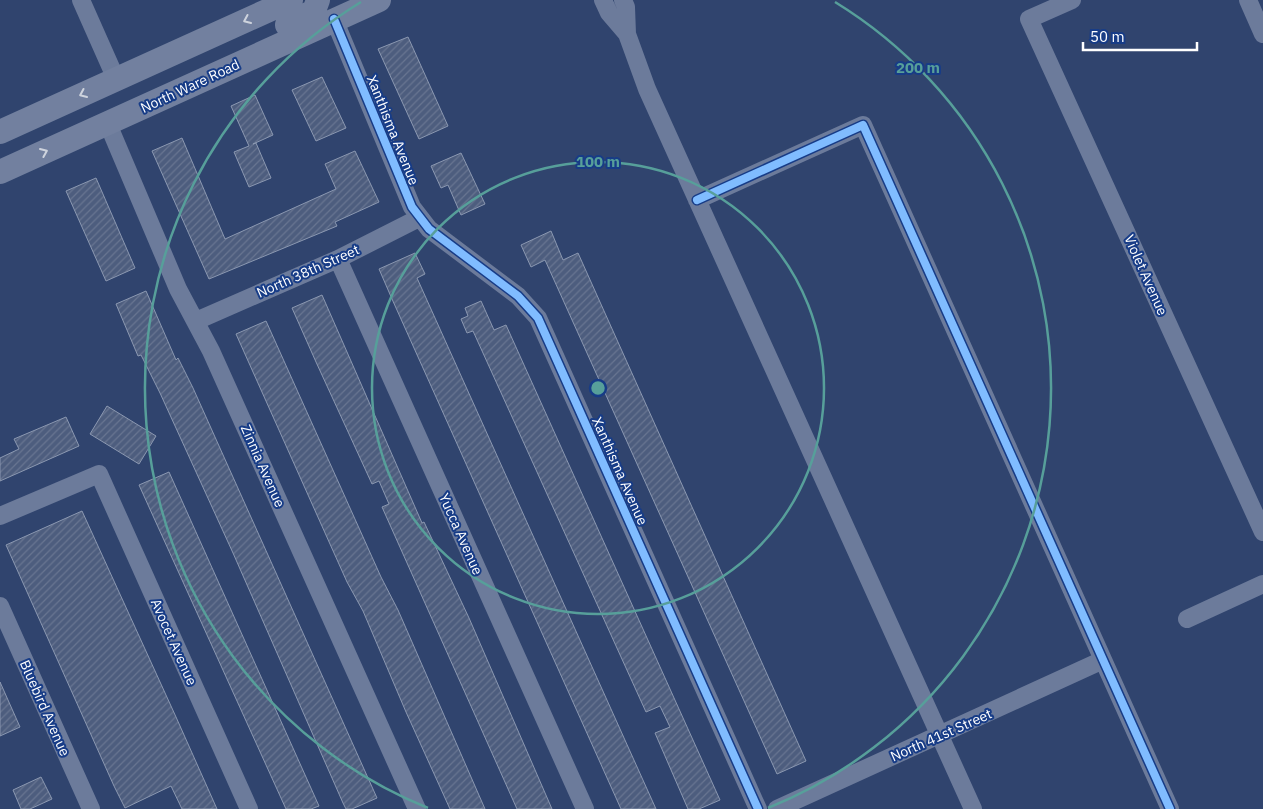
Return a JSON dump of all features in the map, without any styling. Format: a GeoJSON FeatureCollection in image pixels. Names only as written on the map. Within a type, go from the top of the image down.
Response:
{"type":"FeatureCollection","features":[{"type":"Feature","properties":{"kind":"main road"},"geometry":{"type":"LineString","coordinates":[[0,132],[291,0]]}},
{"type":"Feature","properties":{"kind":"main road"},"geometry":{"type":"LineString","coordinates":[[108,124],[144,90],[308,16],[314,12],[318,0]]}},
{"type":"Feature","properties":{"kind":"main road","name":"North Ware Road"},"geometry":{"type":"LineString","coordinates":[[0,172],[108,124],[338,10],[379,0]]}},
{"type":"Feature","properties":{"kind":"street"},"geometry":{"type":"LineString","coordinates":[[81,0],[116,79]]}},
{"type":"Feature","properties":{"kind":"street"},"geometry":{"type":"LineString","coordinates":[[603,0],[609,14],[627,34]]}},
{"type":"Feature","properties":{"kind":"street"},"geometry":{"type":"LineString","coordinates":[[623,0],[626,7],[627,34],[647,89],[973,809]]}},
{"type":"Feature","properties":{"kind":"street","name":"Violet Avenue"},"geometry":{"type":"LineString","coordinates":[[1072,0],[1029,19],[1263,532]]}},
{"type":"Feature","properties":{"kind":"street"},"geometry":{"type":"LineString","coordinates":[[1248,0],[1263,34]]}},
{"type":"Feature","properties":{"kind":"street","name":"Xanthisma Avenue"},"geometry":{"type":"LineString","coordinates":[[338,10],[412,207],[419,218],[429,229],[518,296],[538,318],[758,809]]}},
{"type":"Feature","properties":{"kind":"street","name":"Zinnia Avenue"},"geometry":{"type":"LineString","coordinates":[[108,124],[178,289],[215,360],[417,809]]}},
{"type":"Feature","properties":{"kind":"street"},"geometry":{"type":"LineString","coordinates":[[697,200],[863,125],[1170,809]]}},
{"type":"Feature","properties":{"kind":"street","name":"North 38th Street"},"geometry":{"type":"LineString","coordinates":[[196,321],[338,259],[419,218]]}},
{"type":"Feature","properties":{"kind":"street","name":"Yucca Avenue"},"geometry":{"type":"LineString","coordinates":[[338,259],[585,809]]}},
{"type":"Feature","properties":{"kind":"street","name":"Avocet Avenue"},"geometry":{"type":"LineString","coordinates":[[0,516],[99,474],[249,809]]}},
{"type":"Feature","properties":{"kind":"street"},"geometry":{"type":"LineString","coordinates":[[1187,619],[1263,584]]}},
{"type":"Feature","properties":{"kind":"street","name":"Bluebird Avenue"},"geometry":{"type":"LineString","coordinates":[[0,606],[91,809]]}},
{"type":"Feature","properties":{"kind":"street","name":"North 41st Street"},"geometry":{"type":"LineString","coordinates":[[777,809],[1103,660]]}},
{"type":"Feature","properties":{"kind":"building"},"geometry":{"type":"Polygon","coordinates":[[[408,37],[448,126],[419,139],[378,49],[408,37]]]}},
{"type":"Feature","properties":{"kind":"building"},"geometry":{"type":"Polygon","coordinates":[[[322,77],[346,128],[316,141],[292,90],[322,77]]]}},
{"type":"Feature","properties":{"kind":"building"},"geometry":{"type":"Polygon","coordinates":[[[255,95],[273,135],[253,144],[256,143],[271,178],[249,187],[234,152],[249,146],[231,106],[255,95]]]}},
{"type":"Feature","properties":{"kind":"building"},"geometry":{"type":"Polygon","coordinates":[[[182,138],[225,239],[336,189],[325,164],[355,151],[379,202],[335,222],[337,226],[209,279],[152,151],[182,138]]]}},
{"type":"Feature","properties":{"kind":"building"},"geometry":{"type":"Polygon","coordinates":[[[461,153],[485,204],[461,215],[448,185],[441,188],[431,166],[461,153]]]}},
{"type":"Feature","properties":{"kind":"building"},"geometry":{"type":"Polygon","coordinates":[[[96,178],[135,268],[106,281],[66,191],[96,178]]]}},
{"type":"Feature","properties":{"kind":"building"},"geometry":{"type":"Polygon","coordinates":[[[551,231],[563,260],[578,253],[806,761],[777,774],[545,260],[531,267],[521,245],[551,231]]]}},
{"type":"Feature","properties":{"kind":"building"},"geometry":{"type":"Polygon","coordinates":[[[415,253],[425,274],[417,278],[656,809],[621,809],[392,299],[379,269],[415,253]]]}},
{"type":"Feature","properties":{"kind":"building"},"geometry":{"type":"Polygon","coordinates":[[[146,291],[176,360],[178,358],[193,388],[377,798],[352,809],[346,809],[343,803],[233,553],[160,393],[141,355],[138,356],[116,304],[146,291]]]}},
{"type":"Feature","properties":{"kind":"building"},"geometry":{"type":"Polygon","coordinates":[[[322,295],[422,523],[424,522],[469,618],[552,809],[517,809],[382,507],[389,504],[379,481],[372,484],[316,362],[292,308],[322,295]]]}},
{"type":"Feature","properties":{"kind":"building"},"geometry":{"type":"Polygon","coordinates":[[[481,301],[494,330],[506,325],[720,800],[699,809],[688,809],[655,733],[670,727],[660,706],[646,712],[473,331],[467,333],[461,319],[468,316],[465,308],[481,301]]]}},
{"type":"Feature","properties":{"kind":"building"},"geometry":{"type":"Polygon","coordinates":[[[266,321],[381,577],[398,610],[485,809],[450,809],[363,611],[347,582],[236,334],[266,321]]]}},
{"type":"Feature","properties":{"kind":"building"},"geometry":{"type":"Polygon","coordinates":[[[107,406],[156,436],[139,464],[90,434],[107,406]]]}},
{"type":"Feature","properties":{"kind":"building"},"geometry":{"type":"Polygon","coordinates":[[[66,417],[79,446],[0,481],[0,458],[19,449],[14,439],[66,417]]]}},
{"type":"Feature","properties":{"kind":"building"},"geometry":{"type":"Polygon","coordinates":[[[169,472],[319,806],[311,809],[286,809],[139,485],[169,472]]]}},
{"type":"Feature","properties":{"kind":"building"},"geometry":{"type":"Polygon","coordinates":[[[82,511],[217,809],[182,809],[171,786],[125,808],[114,786],[6,545],[82,511]]]}},
{"type":"Feature","properties":{"kind":"building"},"geometry":{"type":"Polygon","coordinates":[[[0,682],[20,727],[0,736],[0,682]]]}},
{"type":"Feature","properties":{"kind":"building"},"geometry":{"type":"Polygon","coordinates":[[[41,777],[52,799],[30,809],[21,809],[13,790],[41,777]]]}},
{"type":"Feature","properties":{"kind":"cycle path"},"geometry":{"type":"LineString","coordinates":[[334,19],[412,207],[429,229],[518,296],[538,318],[758,809]]}},
{"type":"Feature","properties":{"kind":"cycle path"},"geometry":{"type":"LineString","coordinates":[[697,200],[863,125],[1170,809]]}}]}
